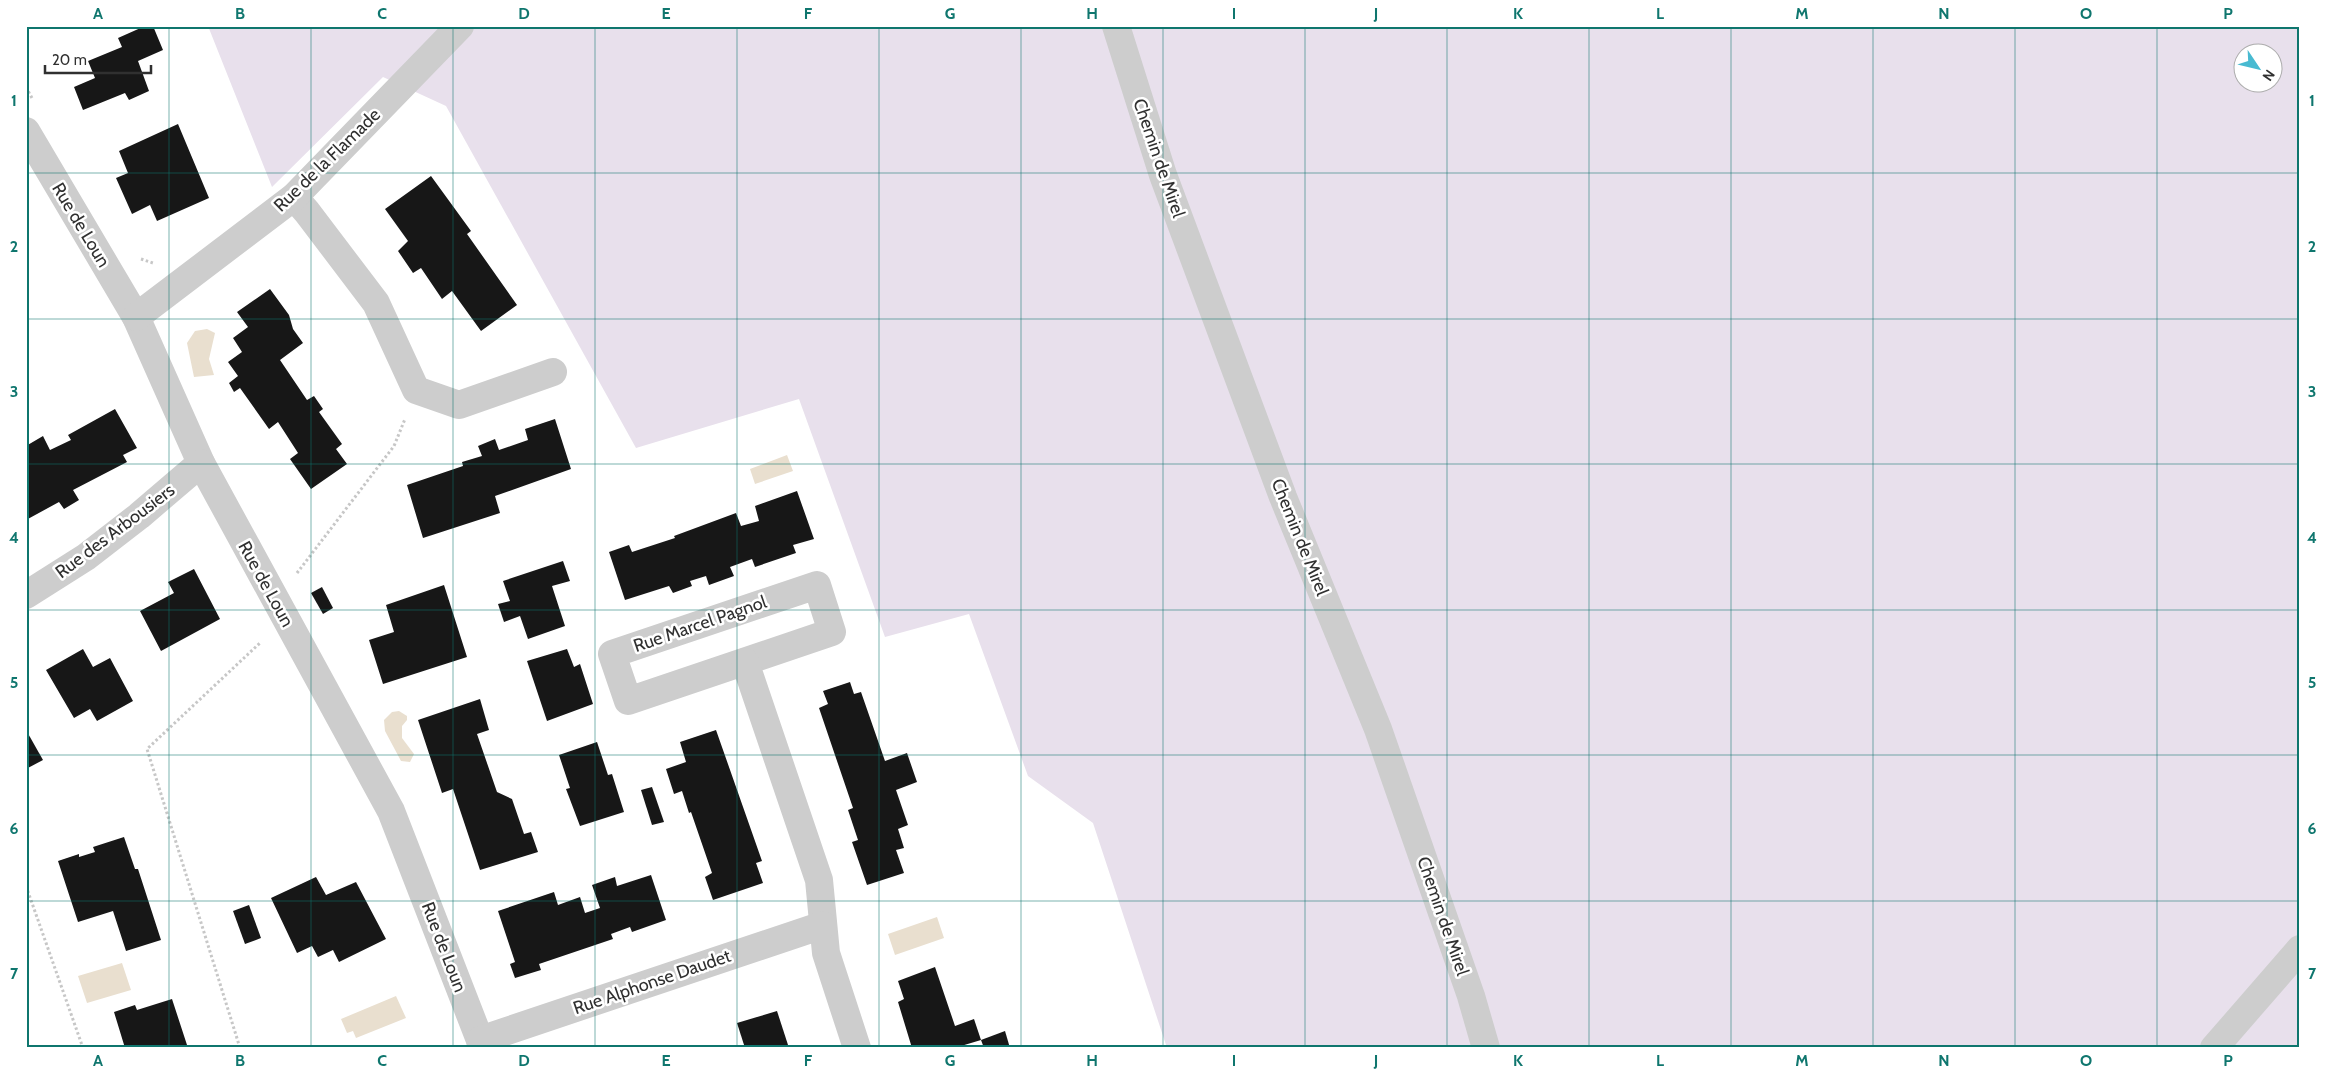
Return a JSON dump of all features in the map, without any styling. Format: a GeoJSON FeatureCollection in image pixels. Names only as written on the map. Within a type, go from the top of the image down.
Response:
{"type":"FeatureCollection","features":[{"type":"Feature","properties":{"kind":"street","name":"Rue de la Flamade"},"geometry":{"type":"LineString","coordinates":[[136,317],[294,197],[460,26]]}},
{"type":"Feature","properties":{"kind":"street","name":"Chemin de Mirel"},"geometry":{"type":"LineString","coordinates":[[1116,26],[1167,184],[1283,497],[1378,729],[1471,996],[1486,1048]]}},
{"type":"Feature","properties":{"kind":"street","name":"Rue de Loun"},"geometry":{"type":"LineString","coordinates":[[26,131],[136,317],[201,463],[391,811],[482,1044]]}},
{"type":"Feature","properties":{"kind":"street"},"geometry":{"type":"LineString","coordinates":[[294,197],[376,303],[416,390],[459,405],[553,372]]}},
{"type":"Feature","properties":{"kind":"street","name":"Rue des Arbousiers"},"geometry":{"type":"LineString","coordinates":[[26,595],[86,558],[201,463]]}},
{"type":"Feature","properties":{"kind":"street","name":"Rue Marcel Pagnol"},"geometry":{"type":"LineString","coordinates":[[817,585],[832,632],[745,662],[628,701],[612,654],[817,585]]}},
{"type":"Feature","properties":{"kind":"street"},"geometry":{"type":"LineString","coordinates":[[745,662],[819,880],[826,954],[857,1048]]}},
{"type":"Feature","properties":{"kind":"street","name":"Rue Alphonse Daudet"},"geometry":{"type":"LineString","coordinates":[[482,1044],[823,925]]}},
{"type":"Feature","properties":{"kind":"street"},"geometry":{"type":"LineString","coordinates":[[2214,1048],[2300,950]]}},
{"type":"Feature","properties":{"kind":"path"},"geometry":{"type":"LineString","coordinates":[[240,1048],[147,749],[280,610],[394,446],[416,390]]}},
{"type":"Feature","properties":{"kind":"path"},"geometry":{"type":"LineString","coordinates":[[26,886],[83,1048]]}},
{"type":"Feature","properties":{"kind":"shaded area"},"geometry":{"type":"Polygon","coordinates":[[[208,26],[2300,26],[2300,1048],[1167,1048],[1093,823],[1028,776],[969,614],[885,637],[799,399],[636,448],[446,106],[383,77],[272,187],[208,26]]]}},
{"type":"Feature","properties":{"kind":"shaded area"},"geometry":{"type":"Polygon","coordinates":[[[207,329],[215,333],[209,359],[214,375],[194,377],[187,343],[195,331],[207,329]]]}},
{"type":"Feature","properties":{"kind":"shaded area"},"geometry":{"type":"Polygon","coordinates":[[[787,455],[793,471],[755,484],[750,469],[787,455]]]}},
{"type":"Feature","properties":{"kind":"shaded area"},"geometry":{"type":"Polygon","coordinates":[[[399,711],[407,716],[407,720],[402,726],[402,738],[414,754],[410,762],[401,761],[385,731],[384,720],[392,712],[399,711]]]}},
{"type":"Feature","properties":{"kind":"shaded area"},"geometry":{"type":"Polygon","coordinates":[[[937,917],[944,938],[895,955],[888,934],[937,917]]]}},
{"type":"Feature","properties":{"kind":"shaded area"},"geometry":{"type":"Polygon","coordinates":[[[122,963],[131,990],[87,1003],[78,976],[122,963]]]}},
{"type":"Feature","properties":{"kind":"shaded area"},"geometry":{"type":"Polygon","coordinates":[[[396,996],[406,1018],[356,1038],[353,1031],[347,1033],[341,1019],[396,996]]]}},
{"type":"Feature","properties":{"kind":"building"},"geometry":{"type":"Polygon","coordinates":[[[145,26],[153,26],[163,50],[138,61],[149,91],[129,100],[125,93],[83,110],[74,87],[95,78],[88,61],[122,47],[118,38],[145,26]]]}},
{"type":"Feature","properties":{"kind":"building"},"geometry":{"type":"Polygon","coordinates":[[[178,124],[209,198],[157,221],[150,205],[132,214],[116,178],[128,173],[119,151],[178,124]]]}},
{"type":"Feature","properties":{"kind":"building"},"geometry":{"type":"Polygon","coordinates":[[[431,176],[471,231],[467,234],[517,305],[481,331],[452,291],[442,299],[421,268],[413,273],[398,251],[408,241],[385,209],[431,176]]]}},
{"type":"Feature","properties":{"kind":"building"},"geometry":{"type":"Polygon","coordinates":[[[270,289],[289,315],[293,329],[303,343],[280,360],[307,400],[314,396],[323,409],[319,412],[342,444],[336,449],[347,464],[311,489],[290,459],[298,453],[278,422],[269,429],[240,388],[234,392],[229,383],[238,376],[228,362],[242,352],[233,338],[248,327],[237,312],[270,289]]]}},
{"type":"Feature","properties":{"kind":"building"},"geometry":{"type":"Polygon","coordinates":[[[115,409],[137,448],[123,455],[127,462],[73,490],[79,500],[64,509],[59,502],[26,520],[26,446],[43,436],[50,450],[71,440],[68,435],[115,409]]]}},
{"type":"Feature","properties":{"kind":"building"},"geometry":{"type":"Polygon","coordinates":[[[555,419],[571,469],[495,496],[500,513],[423,538],[407,485],[463,466],[462,462],[482,456],[478,446],[495,439],[499,450],[528,440],[525,429],[555,419]]]}},
{"type":"Feature","properties":{"kind":"building"},"geometry":{"type":"Polygon","coordinates":[[[797,491],[814,539],[793,545],[796,553],[755,567],[752,559],[730,567],[734,576],[709,585],[706,576],[690,581],[692,586],[673,593],[669,586],[625,600],[609,552],[629,545],[632,552],[675,538],[674,536],[736,513],[741,526],[759,521],[755,506],[797,491]]]}},
{"type":"Feature","properties":{"kind":"building"},"geometry":{"type":"Polygon","coordinates":[[[563,561],[570,581],[552,586],[565,626],[528,639],[520,616],[504,622],[498,604],[510,601],[503,581],[563,561]]]}},
{"type":"Feature","properties":{"kind":"building"},"geometry":{"type":"Polygon","coordinates":[[[194,569],[220,619],[161,651],[140,611],[174,593],[168,582],[194,569]]]}},
{"type":"Feature","properties":{"kind":"building"},"geometry":{"type":"Polygon","coordinates":[[[444,585],[467,657],[383,684],[369,640],[394,632],[386,605],[444,585]]]}},
{"type":"Feature","properties":{"kind":"building"},"geometry":{"type":"Polygon","coordinates":[[[322,587],[333,608],[323,614],[311,593],[322,587]]]}},
{"type":"Feature","properties":{"kind":"building"},"geometry":{"type":"Polygon","coordinates":[[[83,649],[93,667],[110,658],[133,701],[97,721],[90,709],[74,718],[46,670],[83,649]]]}},
{"type":"Feature","properties":{"kind":"building"},"geometry":{"type":"Polygon","coordinates":[[[567,649],[574,667],[580,664],[593,704],[547,721],[527,661],[567,649]]]}},
{"type":"Feature","properties":{"kind":"building"},"geometry":{"type":"Polygon","coordinates":[[[850,682],[854,694],[861,692],[885,761],[907,753],[917,782],[896,790],[908,825],[898,829],[904,848],[896,850],[904,873],[867,885],[852,842],[858,840],[848,810],[853,808],[819,708],[828,704],[823,691],[850,682]]]}},
{"type":"Feature","properties":{"kind":"building"},"geometry":{"type":"Polygon","coordinates":[[[480,699],[489,730],[477,734],[497,792],[512,799],[524,834],[531,832],[538,852],[480,870],[453,789],[442,793],[418,720],[480,699]]]}},
{"type":"Feature","properties":{"kind":"building"},"geometry":{"type":"Polygon","coordinates":[[[26,730],[43,760],[26,769],[26,730]]]}},
{"type":"Feature","properties":{"kind":"building"},"geometry":{"type":"Polygon","coordinates":[[[716,730],[762,861],[756,863],[763,883],[713,900],[705,877],[712,873],[691,812],[689,813],[682,791],[674,794],[666,769],[686,762],[680,742],[716,730]]]}},
{"type":"Feature","properties":{"kind":"building"},"geometry":{"type":"Polygon","coordinates":[[[597,742],[608,775],[612,774],[624,812],[580,826],[566,789],[570,788],[559,755],[597,742]]]}},
{"type":"Feature","properties":{"kind":"building"},"geometry":{"type":"Polygon","coordinates":[[[652,787],[664,822],[652,825],[641,790],[652,787]]]}},
{"type":"Feature","properties":{"kind":"building"},"geometry":{"type":"Polygon","coordinates":[[[124,837],[135,869],[138,869],[161,940],[126,951],[113,911],[78,922],[58,861],[79,854],[79,857],[95,852],[93,847],[124,837]]]}},
{"type":"Feature","properties":{"kind":"building"},"geometry":{"type":"Polygon","coordinates":[[[651,875],[666,920],[632,932],[630,927],[611,934],[613,939],[539,964],[541,970],[515,978],[510,964],[515,962],[498,911],[554,892],[558,905],[580,897],[585,913],[600,908],[592,885],[615,877],[617,886],[651,875]]]}},
{"type":"Feature","properties":{"kind":"building"},"geometry":{"type":"Polygon","coordinates":[[[316,877],[326,895],[356,882],[386,939],[339,962],[333,950],[318,957],[312,946],[297,953],[271,898],[316,877]]]}},
{"type":"Feature","properties":{"kind":"building"},"geometry":{"type":"Polygon","coordinates":[[[249,905],[261,938],[245,944],[233,911],[249,905]]]}},
{"type":"Feature","properties":{"kind":"building"},"geometry":{"type":"Polygon","coordinates":[[[935,967],[955,1026],[974,1019],[981,1040],[961,1046],[962,1048],[912,1048],[898,1002],[904,999],[898,981],[935,967]]]}},
{"type":"Feature","properties":{"kind":"building"},"geometry":{"type":"Polygon","coordinates":[[[172,999],[188,1048],[125,1048],[114,1012],[135,1005],[137,1010],[172,999]]]}},
{"type":"Feature","properties":{"kind":"building"},"geometry":{"type":"Polygon","coordinates":[[[777,1011],[789,1048],[745,1048],[737,1023],[777,1011]]]}},
{"type":"Feature","properties":{"kind":"building"},"geometry":{"type":"Polygon","coordinates":[[[1005,1031],[1010,1048],[984,1048],[981,1040],[1005,1031]]]}}]}
